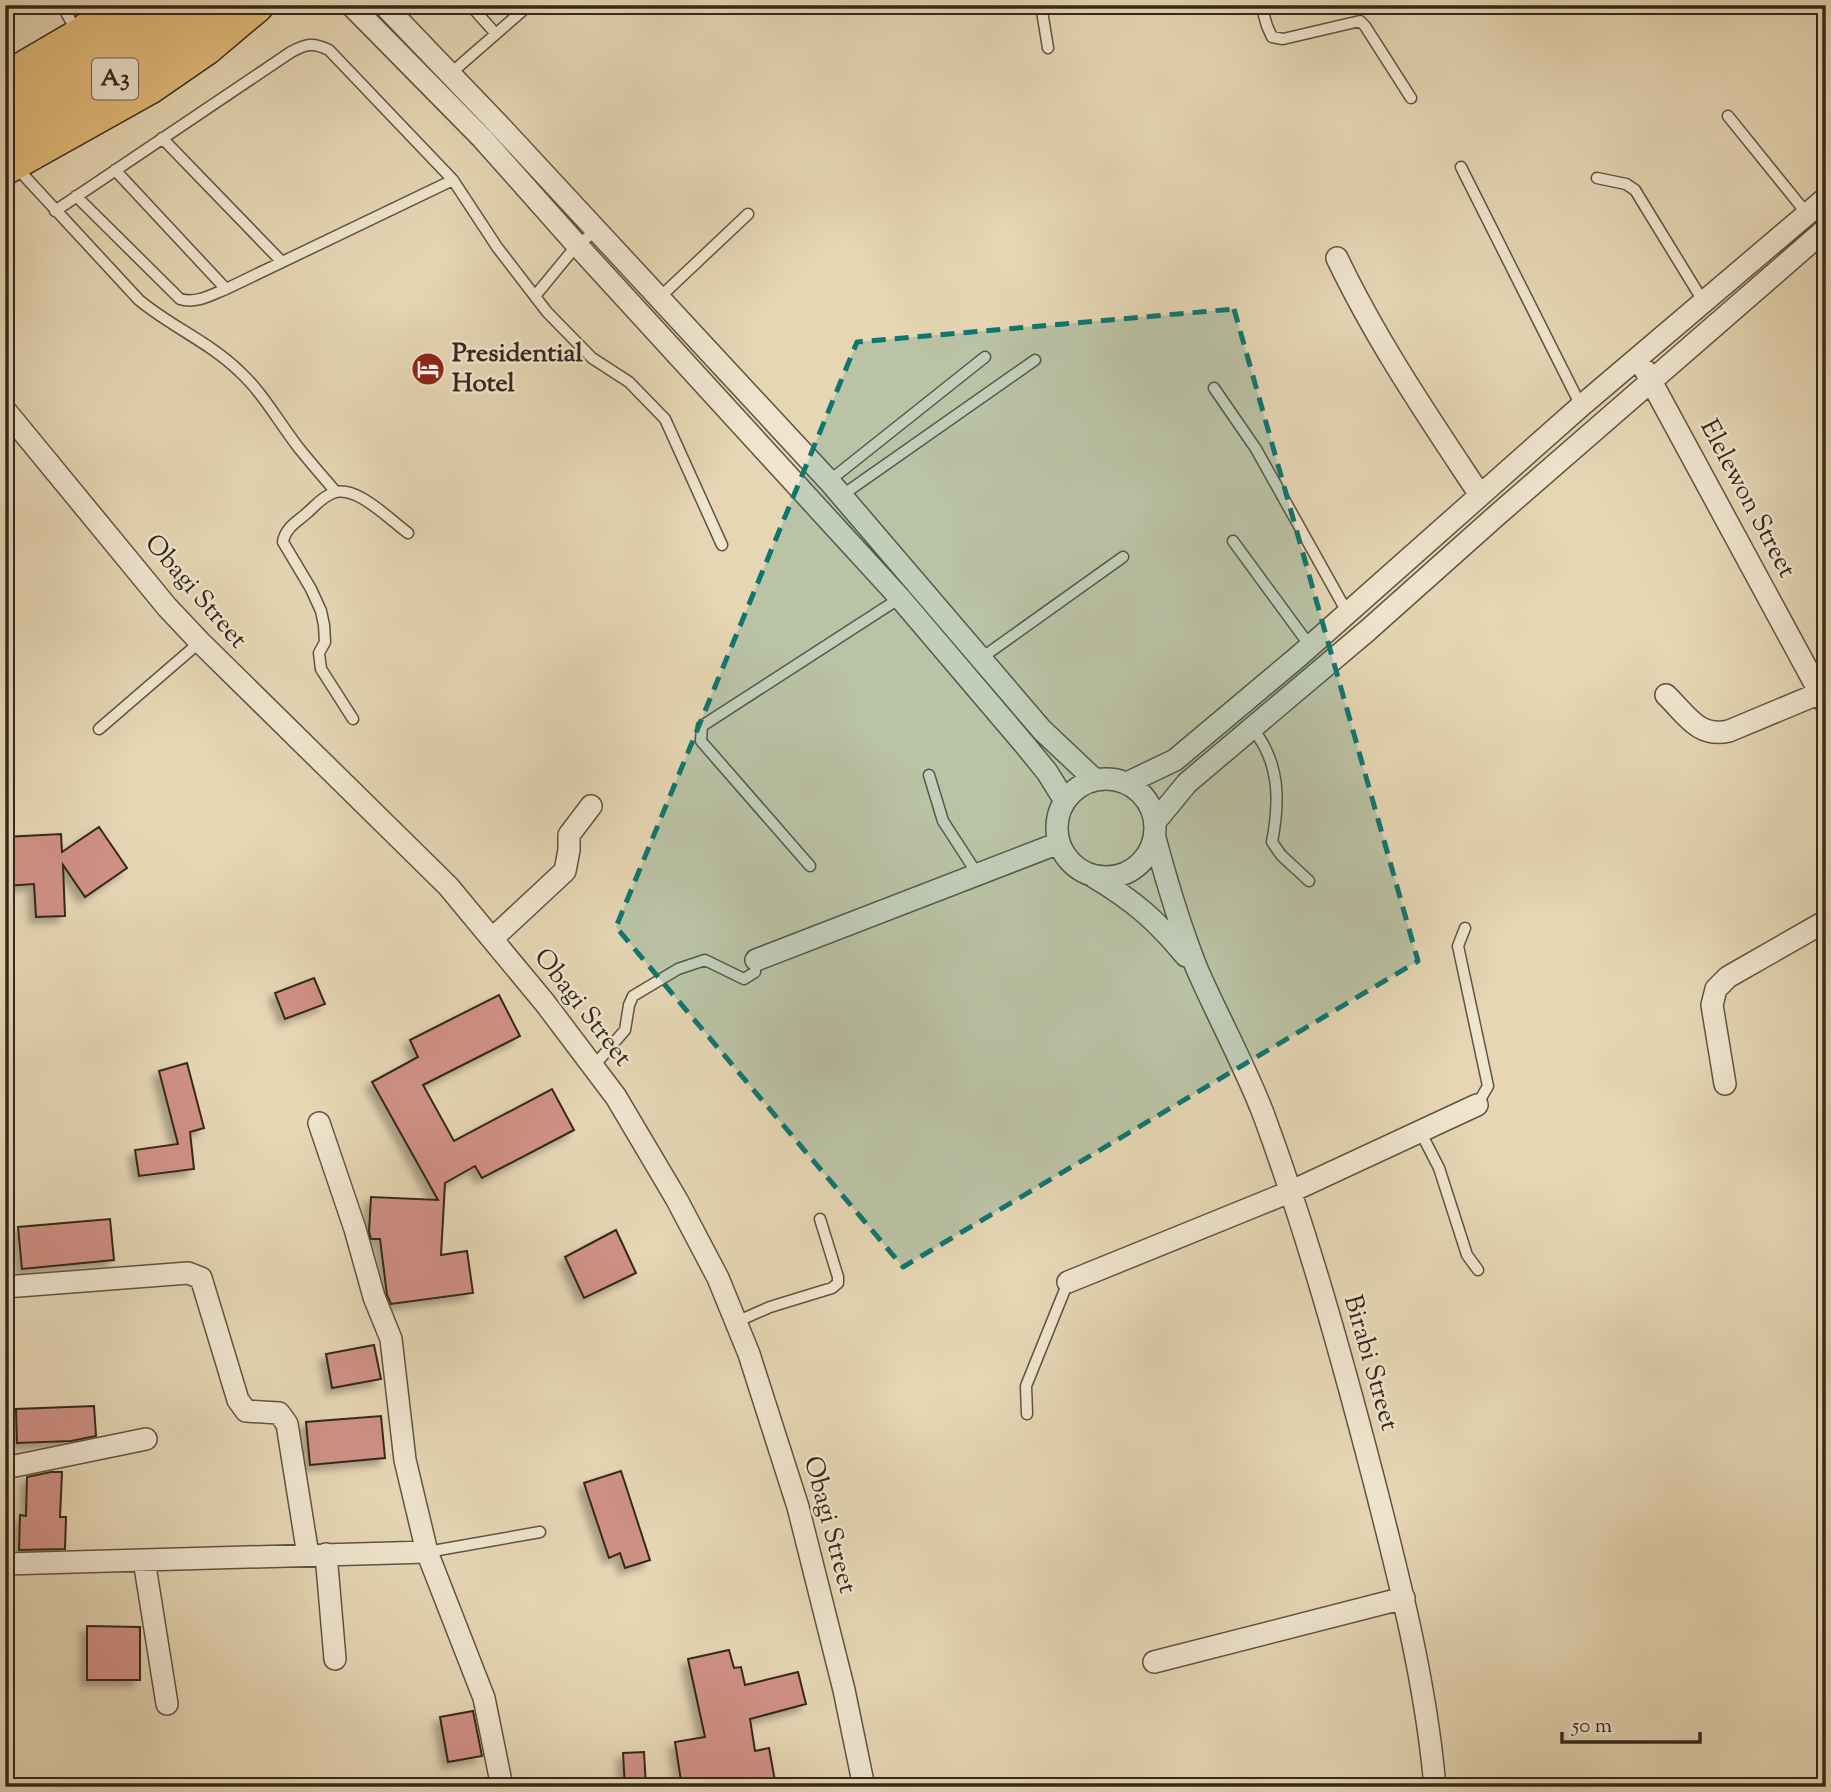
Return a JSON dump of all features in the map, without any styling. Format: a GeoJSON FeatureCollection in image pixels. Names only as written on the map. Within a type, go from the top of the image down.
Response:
{"type":"FeatureCollection","features":[{"type":"Feature","properties":{"kind":"highway","name":"A3"},"geometry":{"type":"LineString","coordinates":[[5,115],[132,34],[170,5]]}},
{"type":"Feature","properties":{"kind":"highway","name":"A3"},"geometry":{"type":"LineString","coordinates":[[7,157],[91,93],[148,59],[218,5]]}},
{"type":"Feature","properties":{"kind":"main road"},"geometry":{"type":"LineString","coordinates":[[5,80],[79,37],[120,5]]}},
{"type":"Feature","properties":{"kind":"main road"},"geometry":{"type":"LineString","coordinates":[[7,157],[148,87],[206,47],[256,5]]}},
{"type":"Feature","properties":{"kind":"street"},"geometry":{"type":"LineString","coordinates":[[351,5],[596,230],[835,488],[1042,730],[1095,780]]}},
{"type":"Feature","properties":{"kind":"street"},"geometry":{"type":"LineString","coordinates":[[384,5],[450,74],[577,245],[900,598],[1047,772],[1065,801]]}},
{"type":"Feature","properties":{"kind":"street"},"geometry":{"type":"LineString","coordinates":[[1127,783],[1175,760],[1310,646],[1581,406],[1826,198]]}},
{"type":"Feature","properties":{"kind":"street"},"geometry":{"type":"LineString","coordinates":[[1093,876],[1108,878],[1124,875],[1138,866],[1149,854],[1155,830],[1187,783],[1350,646],[1826,229]]}},
{"type":"Feature","properties":{"kind":"street"},"geometry":{"type":"LineString","coordinates":[[1337,258],[1363,312],[1399,372],[1480,495]]}},
{"type":"Feature","properties":{"kind":"street","name":"Elelewon Street"},"geometry":{"type":"LineString","coordinates":[[1639,358],[1823,698]]}},
{"type":"Feature","properties":{"kind":"street","name":"Obagi Street"},"geometry":{"type":"LineString","coordinates":[[5,410],[167,607],[448,886],[545,1003],[615,1097],[677,1200],[718,1278],[749,1354],[798,1507],[844,1690],[864,1787]]}},
{"type":"Feature","properties":{"kind":"street"},"geometry":{"type":"LineString","coordinates":[[1666,695],[1704,731],[1718,733],[1823,698]]}},
{"type":"Feature","properties":{"kind":"street"},"geometry":{"type":"LineString","coordinates":[[1111,779],[1127,783],[1141,793],[1150,806],[1173,908],[1198,971],[1156,921],[1127,896],[1078,869],[1066,858],[1059,844],[1057,822],[1065,801],[1083,784],[1111,779]]}},
{"type":"Feature","properties":{"kind":"street"},"geometry":{"type":"LineString","coordinates":[[492,939],[565,871],[569,835],[591,806]]}},
{"type":"Feature","properties":{"kind":"street"},"geometry":{"type":"LineString","coordinates":[[756,960],[1059,844]]}},
{"type":"Feature","properties":{"kind":"street"},"geometry":{"type":"LineString","coordinates":[[1725,1084],[1712,1005],[1716,989],[1728,977],[1826,921]]}},
{"type":"Feature","properties":{"kind":"street","name":"Birabi Street"},"geometry":{"type":"LineString","coordinates":[[1198,971],[1257,1098],[1292,1191],[1355,1408],[1404,1598],[1435,1787]]}},
{"type":"Feature","properties":{"kind":"street"},"geometry":{"type":"LineString","coordinates":[[1068,1282],[1292,1191],[1477,1105]]}},
{"type":"Feature","properties":{"kind":"street"},"geometry":{"type":"LineString","coordinates":[[320,1123],[374,1297],[391,1339],[405,1460],[428,1552],[484,1698],[502,1787]]}},
{"type":"Feature","properties":{"kind":"street"},"geometry":{"type":"LineString","coordinates":[[5,1287],[188,1273],[201,1278],[237,1400],[246,1411],[279,1413],[287,1424],[317,1555],[335,1660]]}},
{"type":"Feature","properties":{"kind":"street"},"geometry":{"type":"LineString","coordinates":[[5,1468],[146,1439]]}},
{"type":"Feature","properties":{"kind":"street"},"geometry":{"type":"LineString","coordinates":[[5,1563],[428,1552]]}},
{"type":"Feature","properties":{"kind":"street"},"geometry":{"type":"LineString","coordinates":[[144,1560],[167,1704]]}},
{"type":"Feature","properties":{"kind":"street"},"geometry":{"type":"LineString","coordinates":[[1154,1662],[1404,1598]]}},
{"type":"Feature","properties":{"kind":"lane"},"geometry":{"type":"LineString","coordinates":[[62,5],[79,37]]}},
{"type":"Feature","properties":{"kind":"lane"},"geometry":{"type":"LineString","coordinates":[[470,5],[496,34]]}},
{"type":"Feature","properties":{"kind":"lane"},"geometry":{"type":"LineString","coordinates":[[450,74],[529,5]]}},
{"type":"Feature","properties":{"kind":"lane"},"geometry":{"type":"LineString","coordinates":[[1041,5],[1048,48]]}},
{"type":"Feature","properties":{"kind":"lane"},"geometry":{"type":"LineString","coordinates":[[1261,5],[1272,37],[1283,38],[1360,22],[1411,98]]}},
{"type":"Feature","properties":{"kind":"lane"},"geometry":{"type":"LineString","coordinates":[[1817,5],[1826,10]]}},
{"type":"Feature","properties":{"kind":"lane"},"geometry":{"type":"LineString","coordinates":[[55,211],[291,52],[306,44],[318,44],[328,50],[453,180],[497,247],[547,312],[592,358],[629,382],[665,419],[722,545]]}},
{"type":"Feature","properties":{"kind":"lane"},"geometry":{"type":"LineString","coordinates":[[1728,116],[1808,215]]}},
{"type":"Feature","properties":{"kind":"lane"},"geometry":{"type":"LineString","coordinates":[[162,138],[281,261]]}},
{"type":"Feature","properties":{"kind":"lane"},"geometry":{"type":"LineString","coordinates":[[7,157],[139,300],[158,316],[200,340],[239,370],[263,396],[298,447],[336,492]]}},
{"type":"Feature","properties":{"kind":"lane"},"geometry":{"type":"LineString","coordinates":[[1461,167],[1581,406]]}},
{"type":"Feature","properties":{"kind":"lane"},"geometry":{"type":"LineString","coordinates":[[115,170],[226,289]]}},
{"type":"Feature","properties":{"kind":"lane"},"geometry":{"type":"LineString","coordinates":[[1597,178],[1626,184],[1635,190],[1703,301]]}},
{"type":"Feature","properties":{"kind":"lane"},"geometry":{"type":"LineString","coordinates":[[76,196],[180,299],[188,302],[226,289],[453,180]]}},
{"type":"Feature","properties":{"kind":"lane"},"geometry":{"type":"LineString","coordinates":[[659,298],[748,214]]}},
{"type":"Feature","properties":{"kind":"lane"},"geometry":{"type":"LineString","coordinates":[[535,296],[577,245],[596,230]]}},
{"type":"Feature","properties":{"kind":"lane"},"geometry":{"type":"LineString","coordinates":[[835,488],[985,358]]}},
{"type":"Feature","properties":{"kind":"lane"},"geometry":{"type":"LineString","coordinates":[[835,488],[1035,360]]}},
{"type":"Feature","properties":{"kind":"lane"},"geometry":{"type":"LineString","coordinates":[[1214,388],[1256,449],[1347,612]]}},
{"type":"Feature","properties":{"kind":"lane"},"geometry":{"type":"LineString","coordinates":[[353,719],[321,669],[319,653],[325,642],[321,611],[283,541],[284,533],[325,497],[346,491],[361,497],[408,533]]}},
{"type":"Feature","properties":{"kind":"lane"},"geometry":{"type":"LineString","coordinates":[[1233,541],[1310,646]]}},
{"type":"Feature","properties":{"kind":"lane"},"geometry":{"type":"LineString","coordinates":[[980,659],[1123,557]]}},
{"type":"Feature","properties":{"kind":"lane"},"geometry":{"type":"LineString","coordinates":[[810,866],[701,741],[702,726],[900,598]]}},
{"type":"Feature","properties":{"kind":"lane"},"geometry":{"type":"LineString","coordinates":[[99,729],[200,642]]}},
{"type":"Feature","properties":{"kind":"lane"},"geometry":{"type":"LineString","coordinates":[[1252,728],[1264,743],[1272,761],[1278,796],[1272,842],[1309,881]]}},
{"type":"Feature","properties":{"kind":"lane"},"geometry":{"type":"LineString","coordinates":[[929,775],[943,821],[978,875]]}},
{"type":"Feature","properties":{"kind":"lane"},"geometry":{"type":"LineString","coordinates":[[1465,928],[1458,946],[1488,1086],[1477,1105]]}},
{"type":"Feature","properties":{"kind":"lane"},"geometry":{"type":"LineString","coordinates":[[593,1067],[625,1030],[633,996],[678,969],[705,960],[744,979],[755,972],[756,960]]}},
{"type":"Feature","properties":{"kind":"lane"},"geometry":{"type":"LineString","coordinates":[[1420,1132],[1443,1178],[1467,1255],[1478,1270]]}},
{"type":"Feature","properties":{"kind":"lane"},"geometry":{"type":"LineString","coordinates":[[736,1322],[770,1307],[832,1288],[838,1283],[820,1219]]}},
{"type":"Feature","properties":{"kind":"lane"},"geometry":{"type":"LineString","coordinates":[[1027,1414],[1026,1386],[1068,1282]]}},
{"type":"Feature","properties":{"kind":"lane"},"geometry":{"type":"LineString","coordinates":[[428,1552],[540,1532]]}},
{"type":"Feature","properties":{"kind":"highlighted area"},"geometry":{"type":"Polygon","coordinates":[[[1234,309],[1418,961],[903,1267],[616,927],[857,342],[1234,309]]]}},
{"type":"Feature","properties":{"kind":"building"},"geometry":{"type":"Polygon","coordinates":[[[99,827],[127,868],[85,897],[63,865],[65,916],[36,917],[34,884],[5,886],[5,837],[61,834],[62,852],[99,827]]]}},
{"type":"Feature","properties":{"kind":"building"},"geometry":{"type":"Polygon","coordinates":[[[314,978],[325,1004],[285,1019],[275,993],[314,978]]]}},
{"type":"Feature","properties":{"kind":"building"},"geometry":{"type":"Polygon","coordinates":[[[499,995],[520,1036],[423,1085],[454,1141],[552,1089],[574,1130],[482,1178],[475,1166],[445,1183],[441,1255],[467,1251],[473,1293],[391,1304],[387,1295],[380,1239],[371,1239],[369,1232],[371,1197],[438,1200],[372,1082],[418,1057],[410,1040],[499,995]]]}},
{"type":"Feature","properties":{"kind":"building"},"geometry":{"type":"Polygon","coordinates":[[[187,1063],[204,1128],[190,1132],[194,1169],[139,1176],[135,1150],[178,1144],[159,1071],[187,1063]]]}},
{"type":"Feature","properties":{"kind":"building"},"geometry":{"type":"Polygon","coordinates":[[[110,1219],[114,1260],[22,1269],[18,1227],[110,1219]]]}},
{"type":"Feature","properties":{"kind":"building"},"geometry":{"type":"Polygon","coordinates":[[[616,1230],[636,1273],[584,1298],[565,1257],[616,1230]]]}},
{"type":"Feature","properties":{"kind":"building"},"geometry":{"type":"Polygon","coordinates":[[[374,1345],[381,1379],[332,1388],[326,1354],[374,1345]]]}},
{"type":"Feature","properties":{"kind":"building"},"geometry":{"type":"Polygon","coordinates":[[[94,1406],[96,1436],[71,1441],[17,1443],[16,1409],[94,1406]]]}},
{"type":"Feature","properties":{"kind":"building"},"geometry":{"type":"Polygon","coordinates":[[[381,1416],[385,1458],[310,1465],[306,1422],[381,1416]]]}},
{"type":"Feature","properties":{"kind":"building"},"geometry":{"type":"Polygon","coordinates":[[[621,1471],[650,1560],[625,1568],[620,1553],[609,1558],[584,1483],[621,1471]]]}},
{"type":"Feature","properties":{"kind":"building"},"geometry":{"type":"Polygon","coordinates":[[[62,1472],[60,1517],[66,1517],[65,1549],[19,1550],[20,1515],[26,1516],[27,1477],[62,1472]]]}},
{"type":"Feature","properties":{"kind":"building"},"geometry":{"type":"Polygon","coordinates":[[[87,1626],[140,1627],[140,1680],[87,1680],[87,1626]]]}},
{"type":"Feature","properties":{"kind":"building"},"geometry":{"type":"Polygon","coordinates":[[[729,1650],[734,1668],[741,1667],[745,1685],[798,1672],[806,1704],[750,1719],[755,1751],[769,1748],[775,1781],[758,1784],[758,1787],[682,1787],[675,1742],[705,1737],[688,1659],[729,1650]]]}},
{"type":"Feature","properties":{"kind":"building"},"geometry":{"type":"Polygon","coordinates":[[[473,1711],[482,1756],[448,1762],[440,1717],[473,1711]]]}},
{"type":"Feature","properties":{"kind":"building"},"geometry":{"type":"Polygon","coordinates":[[[644,1752],[646,1787],[625,1787],[623,1753],[644,1752]]]}},
{"type":"Feature","properties":{"kind":"place","name":"Presidential Hotel"},"geometry":{"type":"Point","coordinates":[428,369]}}]}
